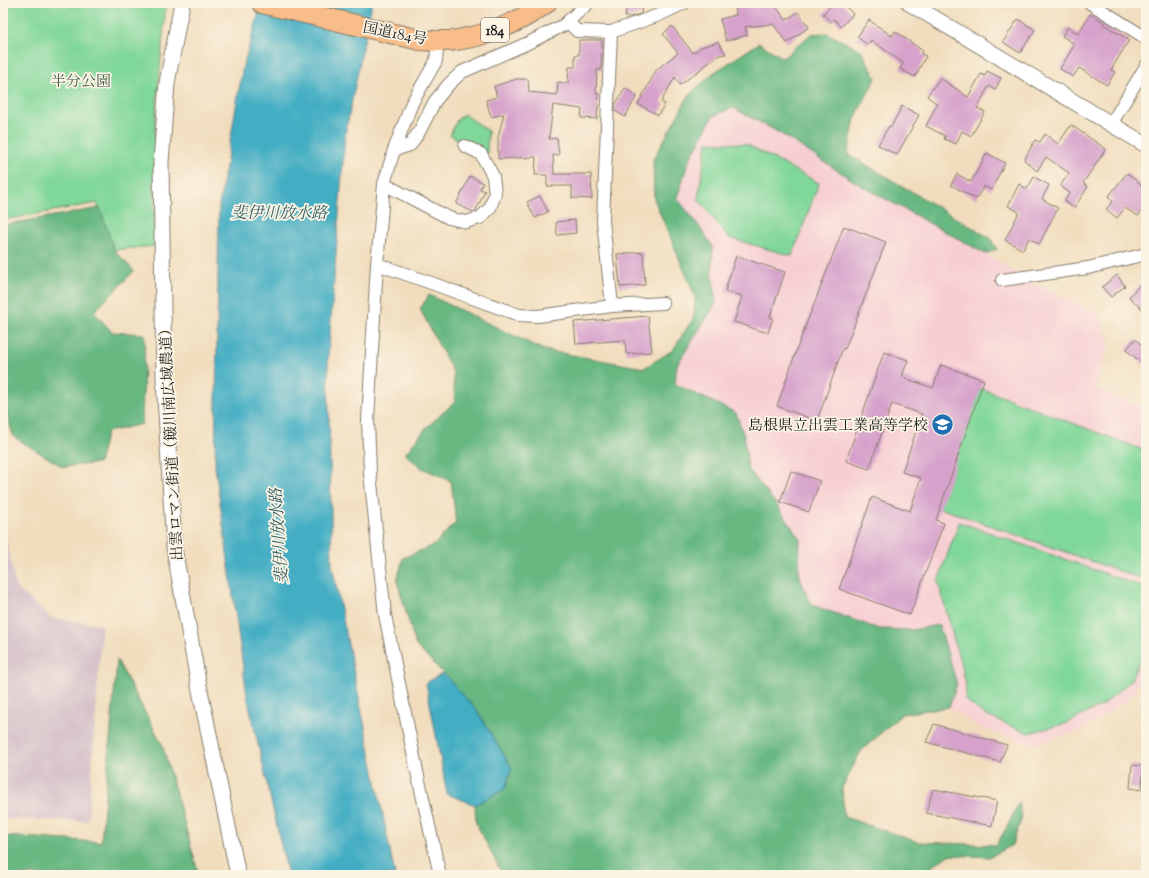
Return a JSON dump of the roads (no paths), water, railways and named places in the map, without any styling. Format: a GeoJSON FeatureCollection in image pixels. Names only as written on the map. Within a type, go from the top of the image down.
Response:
{"type":"FeatureCollection","features":[{"type":"Feature","properties":{"kind":"highway","name":"国道184号"},"geometry":{"type":"LineString","coordinates":[[262,3],[429,40],[457,40],[494,31],[531,14],[546,3]]}},
{"type":"Feature","properties":{"kind":"street","name":"出雲ロマン街道（簸川南広域農道）"},"geometry":{"type":"LineString","coordinates":[[182,3],[167,83],[161,162],[164,379],[174,540],[198,681],[238,875]]}},
{"type":"Feature","properties":{"kind":"street"},"geometry":{"type":"LineString","coordinates":[[394,150],[410,145],[436,101],[449,84],[462,72],[528,43],[564,25],[588,3]]}},
{"type":"Feature","properties":{"kind":"street"},"geometry":{"type":"LineString","coordinates":[[568,22],[577,31],[611,32],[659,15],[684,3]]}},
{"type":"Feature","properties":{"kind":"street"},"geometry":{"type":"LineString","coordinates":[[909,3],[1146,145]]}},
{"type":"Feature","properties":{"kind":"street"},"geometry":{"type":"LineString","coordinates":[[1090,3],[1146,38]]}},
{"type":"Feature","properties":{"kind":"street"},"geometry":{"type":"LineString","coordinates":[[611,32],[603,221],[612,306]]}},
{"type":"Feature","properties":{"kind":"street"},"geometry":{"type":"LineString","coordinates":[[429,40],[436,61],[412,104],[394,150],[384,184],[377,264],[368,420],[370,473],[385,615],[440,875]]}},
{"type":"Feature","properties":{"kind":"street"},"geometry":{"type":"LineString","coordinates":[[1111,124],[1146,66]]}},
{"type":"Feature","properties":{"kind":"street"},"geometry":{"type":"LineString","coordinates":[[384,184],[449,218],[466,222],[480,218],[490,208],[495,194],[493,176],[481,154],[465,146]]}},
{"type":"Feature","properties":{"kind":"street"},"geometry":{"type":"LineString","coordinates":[[1002,280],[1088,268],[1146,254]]}},
{"type":"Feature","properties":{"kind":"street"},"geometry":{"type":"LineString","coordinates":[[377,264],[519,315],[538,316],[612,306],[663,303]]}},
{"type":"Feature","properties":{"kind":"water","name":"斐伊川放水路"},"geometry":{"type":"Polygon","coordinates":[[[262,3],[372,3],[345,135],[328,359],[332,565],[395,875],[288,875],[247,696],[215,467],[219,206],[243,66],[262,3]]]}},
{"type":"Feature","properties":{"kind":"water"},"geometry":{"type":"Polygon","coordinates":[[[443,673],[476,709],[512,768],[505,789],[475,805],[447,794],[426,683],[443,673]]]}},
{"type":"Feature","properties":{"kind":"place","name":"島根県立出雲工業高等学校"},"geometry":{"type":"Point","coordinates":[943,425]}},
{"type":"Feature","properties":{"kind":"park label","name":"半分公園"},"geometry":{"type":"Point","coordinates":[81,81]}}]}
